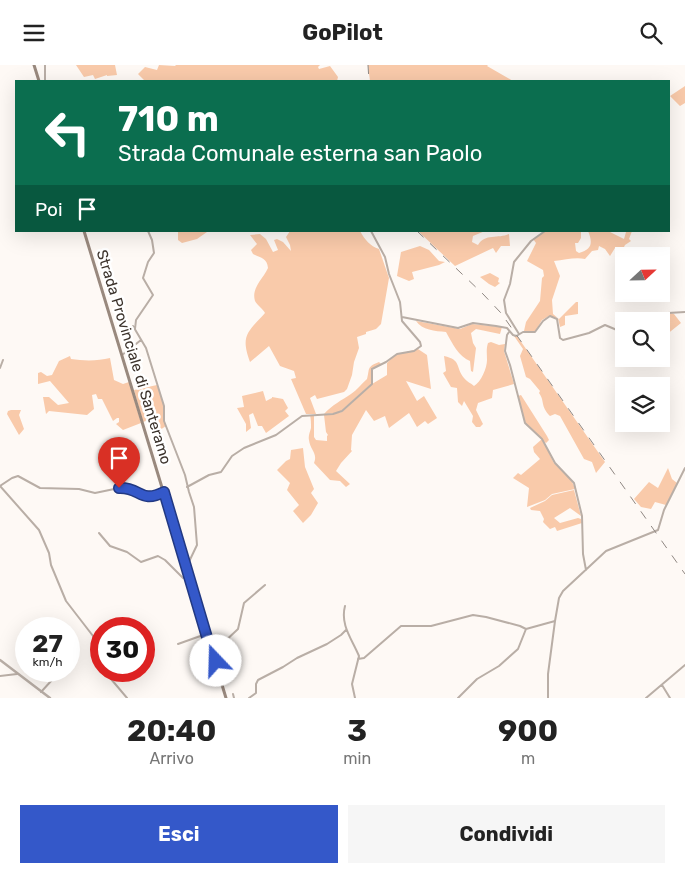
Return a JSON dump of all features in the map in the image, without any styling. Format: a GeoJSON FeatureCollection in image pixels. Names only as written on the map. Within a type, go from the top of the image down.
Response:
{"type":"FeatureCollection","features":[{"type":"Feature","properties":{"kind":"main road"},"geometry":{"type":"LineString","coordinates":[[34,65],[39,80]]}},
{"type":"Feature","properties":{"kind":"main road","name":"Strada Provinciale di Santeramo"},"geometry":{"type":"LineString","coordinates":[[84,232],[226,698]]}},
{"type":"Feature","properties":{"kind":"street"},"geometry":{"type":"LineString","coordinates":[[45,80],[46,65]]}},
{"type":"Feature","properties":{"kind":"street"},"geometry":{"type":"LineString","coordinates":[[135,329],[136,320],[153,295],[143,277],[148,262],[154,253],[148,232]]}},
{"type":"Feature","properties":{"kind":"street"},"geometry":{"type":"LineString","coordinates":[[187,487],[208,475],[222,472],[234,455],[251,445],[276,435],[302,416],[333,414],[344,410],[370,386],[372,382],[371,370],[373,368],[397,354],[414,351],[421,346],[402,317],[400,302],[389,274],[385,257],[372,232]]}},
{"type":"Feature","properties":{"kind":"street"},"geometry":{"type":"LineString","coordinates":[[518,335],[506,314],[504,300],[510,284],[514,262],[531,241],[544,232]]}},
{"type":"Feature","properties":{"kind":"street"},"geometry":{"type":"LineString","coordinates":[[670,313],[685,312]]}},
{"type":"Feature","properties":{"kind":"street"},"geometry":{"type":"LineString","coordinates":[[402,317],[458,328],[474,323],[496,326],[505,328],[513,335],[518,335],[523,332],[534,333],[543,321],[550,316],[557,319],[560,338],[563,341],[589,333],[605,325],[615,329]]}},
{"type":"Feature","properties":{"kind":"street"},"geometry":{"type":"LineString","coordinates":[[133,326],[141,339],[163,403],[165,423],[179,457],[195,511],[197,545],[186,568]]}},
{"type":"Feature","properties":{"kind":"street"},"geometry":{"type":"LineString","coordinates":[[509,332],[506,335],[505,351],[525,423],[542,439],[555,463],[574,483],[581,513],[583,554],[586,569]]}},
{"type":"Feature","properties":{"kind":"street"},"geometry":{"type":"LineString","coordinates":[[122,355],[141,339]]}},
{"type":"Feature","properties":{"kind":"street"},"geometry":{"type":"LineString","coordinates":[[0,368],[3,360]]}},
{"type":"Feature","properties":{"kind":"street"},"geometry":{"type":"LineString","coordinates":[[548,698],[548,674],[561,593],[608,550],[657,531],[664,510],[685,468]]}},
{"type":"Feature","properties":{"kind":"street"},"geometry":{"type":"LineString","coordinates":[[90,632],[66,601],[40,532],[24,511],[14,503],[0,486],[18,476],[40,487],[79,489],[95,493],[127,488],[141,495],[153,497],[164,492]]}},
{"type":"Feature","properties":{"kind":"street"},"geometry":{"type":"LineString","coordinates":[[100,533],[110,546],[127,553],[141,562],[158,557],[165,560],[183,578],[188,574]]}},
{"type":"Feature","properties":{"kind":"street"},"geometry":{"type":"LineString","coordinates":[[214,661],[223,654],[220,648],[221,645],[238,629],[244,603],[251,595],[265,585]]}},
{"type":"Feature","properties":{"kind":"street"},"geometry":{"type":"LineString","coordinates":[[345,606],[346,630],[358,653],[352,684],[355,698]]}},
{"type":"Feature","properties":{"kind":"street"},"geometry":{"type":"LineString","coordinates":[[358,659],[364,658],[398,627],[402,626],[438,625],[453,619],[472,615],[486,617],[526,629],[555,621]]}},
{"type":"Feature","properties":{"kind":"street"},"geometry":{"type":"LineString","coordinates":[[458,698],[477,679],[498,666],[518,649],[526,629]]}},
{"type":"Feature","properties":{"kind":"street"},"geometry":{"type":"LineString","coordinates":[[248,698],[256,693],[258,680],[327,644],[346,630]]}},
{"type":"Feature","properties":{"kind":"street"},"geometry":{"type":"LineString","coordinates":[[178,644],[206,634]]}},
{"type":"Feature","properties":{"kind":"street"},"geometry":{"type":"LineString","coordinates":[[0,660],[15,672]]}},
{"type":"Feature","properties":{"kind":"street"},"geometry":{"type":"LineString","coordinates":[[646,698],[685,665]]}},
{"type":"Feature","properties":{"kind":"street"},"geometry":{"type":"LineString","coordinates":[[0,677],[15,674]]}},
{"type":"Feature","properties":{"kind":"street"},"geometry":{"type":"LineString","coordinates":[[28,682],[50,698]]}},
{"type":"Feature","properties":{"kind":"street"},"geometry":{"type":"LineString","coordinates":[[41,692],[50,682]]}},
{"type":"Feature","properties":{"kind":"street"},"geometry":{"type":"LineString","coordinates":[[114,682],[127,698]]}},
{"type":"Feature","properties":{"kind":"street"},"geometry":{"type":"LineString","coordinates":[[662,685],[670,698]]}},
{"type":"Feature","properties":{"kind":"street"},"geometry":{"type":"LineString","coordinates":[[233,694],[234,698]]}},
{"type":"Feature","properties":{"kind":"shaded area"},"geometry":{"type":"Polygon","coordinates":[[[76,65],[115,65],[117,75],[107,75],[95,79],[93,75],[84,77],[76,65]]]}},
{"type":"Feature","properties":{"kind":"shaded area"},"geometry":{"type":"Polygon","coordinates":[[[159,65],[320,65],[319,69],[330,66],[338,77],[337,80],[144,80],[138,74],[145,67],[157,70],[159,65]]]}},
{"type":"Feature","properties":{"kind":"shaded area"},"geometry":{"type":"Polygon","coordinates":[[[368,65],[488,65],[511,80],[370,80],[368,65]]]}},
{"type":"Feature","properties":{"kind":"shaded area"},"geometry":{"type":"Polygon","coordinates":[[[685,86],[685,103],[680,106],[670,96],[685,86]]]}},
{"type":"Feature","properties":{"kind":"shaded area"},"geometry":{"type":"Polygon","coordinates":[[[178,232],[207,232],[197,239],[182,243],[178,240],[178,232]]]}},
{"type":"Feature","properties":{"kind":"shaded area"},"geometry":{"type":"Polygon","coordinates":[[[289,232],[361,232],[368,242],[379,249],[389,278],[381,324],[376,329],[357,337],[359,348],[347,389],[344,392],[317,399],[315,395],[310,398],[316,414],[306,414],[291,379],[296,378],[294,371],[280,366],[269,346],[250,362],[247,353],[247,335],[265,313],[256,303],[254,296],[256,288],[268,268],[265,260],[253,254],[251,250],[257,244],[250,235],[260,234],[266,239],[273,252],[278,250],[274,240],[277,239],[283,242],[291,251],[286,237],[289,232]]]}},
{"type":"Feature","properties":{"kind":"shaded area"},"geometry":{"type":"Polygon","coordinates":[[[419,232],[483,232],[473,236],[472,242],[478,245],[484,239],[509,234],[510,246],[501,246],[496,253],[493,248],[455,266],[419,232]]]}},
{"type":"Feature","properties":{"kind":"shaded area"},"geometry":{"type":"Polygon","coordinates":[[[544,232],[581,232],[581,238],[578,243],[575,243],[576,251],[579,253],[587,250],[590,245],[591,239],[588,232],[610,232],[624,239],[626,232],[632,232],[629,239],[631,241],[624,247],[615,247],[610,256],[605,249],[599,246],[598,250],[592,251],[585,259],[574,258],[554,261],[560,276],[552,300],[553,314],[558,318],[549,316],[542,320],[535,332],[524,331],[526,322],[540,301],[542,278],[544,276],[543,270],[527,261],[536,243],[533,239],[544,232]]]}},
{"type":"Feature","properties":{"kind":"shaded area"},"geometry":{"type":"Polygon","coordinates":[[[420,246],[429,250],[439,261],[445,262],[412,272],[414,279],[409,281],[397,276],[401,252],[420,246]]]}},
{"type":"Feature","properties":{"kind":"shaded area"},"geometry":{"type":"Polygon","coordinates":[[[490,273],[499,278],[498,282],[500,283],[495,287],[480,277],[490,273]]]}},
{"type":"Feature","properties":{"kind":"shaded area"},"geometry":{"type":"Polygon","coordinates":[[[578,302],[578,314],[565,316],[565,325],[560,327],[558,318],[578,302]]]}},
{"type":"Feature","properties":{"kind":"shaded area"},"geometry":{"type":"Polygon","coordinates":[[[670,313],[674,314],[681,323],[670,332],[670,313]]]}},
{"type":"Feature","properties":{"kind":"shaded area"},"geometry":{"type":"Polygon","coordinates":[[[416,321],[460,329],[472,324],[502,327],[500,334],[476,329],[471,333],[476,348],[473,372],[471,371],[470,361],[459,353],[446,332],[425,328],[416,321]]]}},
{"type":"Feature","properties":{"kind":"shaded area"},"geometry":{"type":"Polygon","coordinates":[[[514,336],[517,336],[605,462],[596,473],[592,462],[584,459],[560,416],[555,414],[550,416],[545,409],[540,391],[526,377],[520,356],[523,349],[514,336]]]}},
{"type":"Feature","properties":{"kind":"shaded area"},"geometry":{"type":"Polygon","coordinates":[[[491,342],[499,345],[505,344],[504,351],[514,384],[493,390],[492,398],[478,403],[476,410],[483,424],[480,427],[476,427],[472,422],[473,416],[464,401],[462,406],[458,402],[457,388],[451,387],[443,373],[446,371],[444,356],[456,362],[466,381],[474,386],[485,371],[487,345],[491,342]]]}},
{"type":"Feature","properties":{"kind":"shaded area"},"geometry":{"type":"Polygon","coordinates":[[[418,349],[427,355],[431,389],[406,381],[417,401],[424,396],[437,418],[428,424],[425,421],[417,427],[409,413],[389,428],[385,416],[374,421],[366,410],[352,435],[352,451],[336,471],[350,484],[346,487],[340,481],[330,480],[314,463],[315,457],[309,439],[311,428],[310,415],[314,415],[314,437],[316,440],[327,441],[328,435],[324,415],[342,412],[372,384],[387,375],[387,363],[395,355],[418,349]]]}},
{"type":"Feature","properties":{"kind":"shaded area"},"geometry":{"type":"Polygon","coordinates":[[[70,356],[71,359],[81,360],[110,358],[114,380],[123,384],[129,382],[141,423],[123,430],[116,424],[119,422],[119,418],[113,421],[102,399],[98,399],[96,394],[92,395],[94,409],[87,415],[49,411],[46,414],[43,397],[49,397],[58,405],[69,403],[50,381],[38,384],[38,373],[41,372],[47,376],[52,375],[59,361],[70,356]]]}},
{"type":"Feature","properties":{"kind":"shaded area"},"geometry":{"type":"Polygon","coordinates":[[[379,362],[381,364],[371,370],[371,384],[341,411],[324,414],[355,391],[367,379],[370,367],[379,362]]]}},
{"type":"Feature","properties":{"kind":"shaded area"},"geometry":{"type":"Polygon","coordinates":[[[157,385],[164,407],[166,426],[154,434],[151,419],[143,422],[134,390],[157,385]]]}},
{"type":"Feature","properties":{"kind":"shaded area"},"geometry":{"type":"Polygon","coordinates":[[[263,391],[266,401],[272,397],[283,399],[288,408],[285,411],[289,416],[266,433],[262,426],[258,426],[253,413],[249,415],[251,428],[246,432],[246,424],[237,408],[244,407],[242,396],[263,391]]]}},
{"type":"Feature","properties":{"kind":"shaded area"},"geometry":{"type":"Polygon","coordinates":[[[521,395],[549,440],[546,443],[542,440],[554,463],[569,478],[575,489],[552,494],[545,500],[527,507],[529,488],[513,478],[518,473],[521,475],[540,459],[534,452],[533,447],[542,439],[526,425],[518,396],[521,395]]]}},
{"type":"Feature","properties":{"kind":"shaded area"},"geometry":{"type":"Polygon","coordinates":[[[11,410],[21,410],[19,415],[24,429],[19,435],[7,414],[11,410]]]}},
{"type":"Feature","properties":{"kind":"shaded area"},"geometry":{"type":"Polygon","coordinates":[[[303,448],[305,467],[314,489],[311,493],[318,503],[311,515],[303,523],[293,511],[299,505],[287,490],[290,483],[277,470],[290,459],[291,450],[303,448]]]}},
{"type":"Feature","properties":{"kind":"shaded area"},"geometry":{"type":"Polygon","coordinates":[[[668,468],[672,479],[677,483],[666,505],[655,502],[651,509],[641,507],[634,499],[649,482],[658,488],[668,468]]]}},
{"type":"Feature","properties":{"kind":"shaded area"},"geometry":{"type":"Polygon","coordinates":[[[574,490],[581,516],[570,508],[554,518],[560,523],[578,518],[581,519],[582,523],[557,531],[555,527],[550,529],[543,522],[544,519],[540,511],[531,510],[530,508],[545,501],[552,495],[574,490]]]}},
{"type":"Feature","properties":{"kind":"railway"},"geometry":{"type":"LineString","coordinates":[[368,65],[369,80]]}},
{"type":"Feature","properties":{"kind":"railway"},"geometry":{"type":"LineString","coordinates":[[418,232],[501,313],[685,574]]}},
{"type":"Feature","properties":{"kind":"route"},"geometry":{"type":"LineString","coordinates":[[119,488],[130,488],[146,497],[155,497],[164,492],[214,661],[216,661]]}}]}
